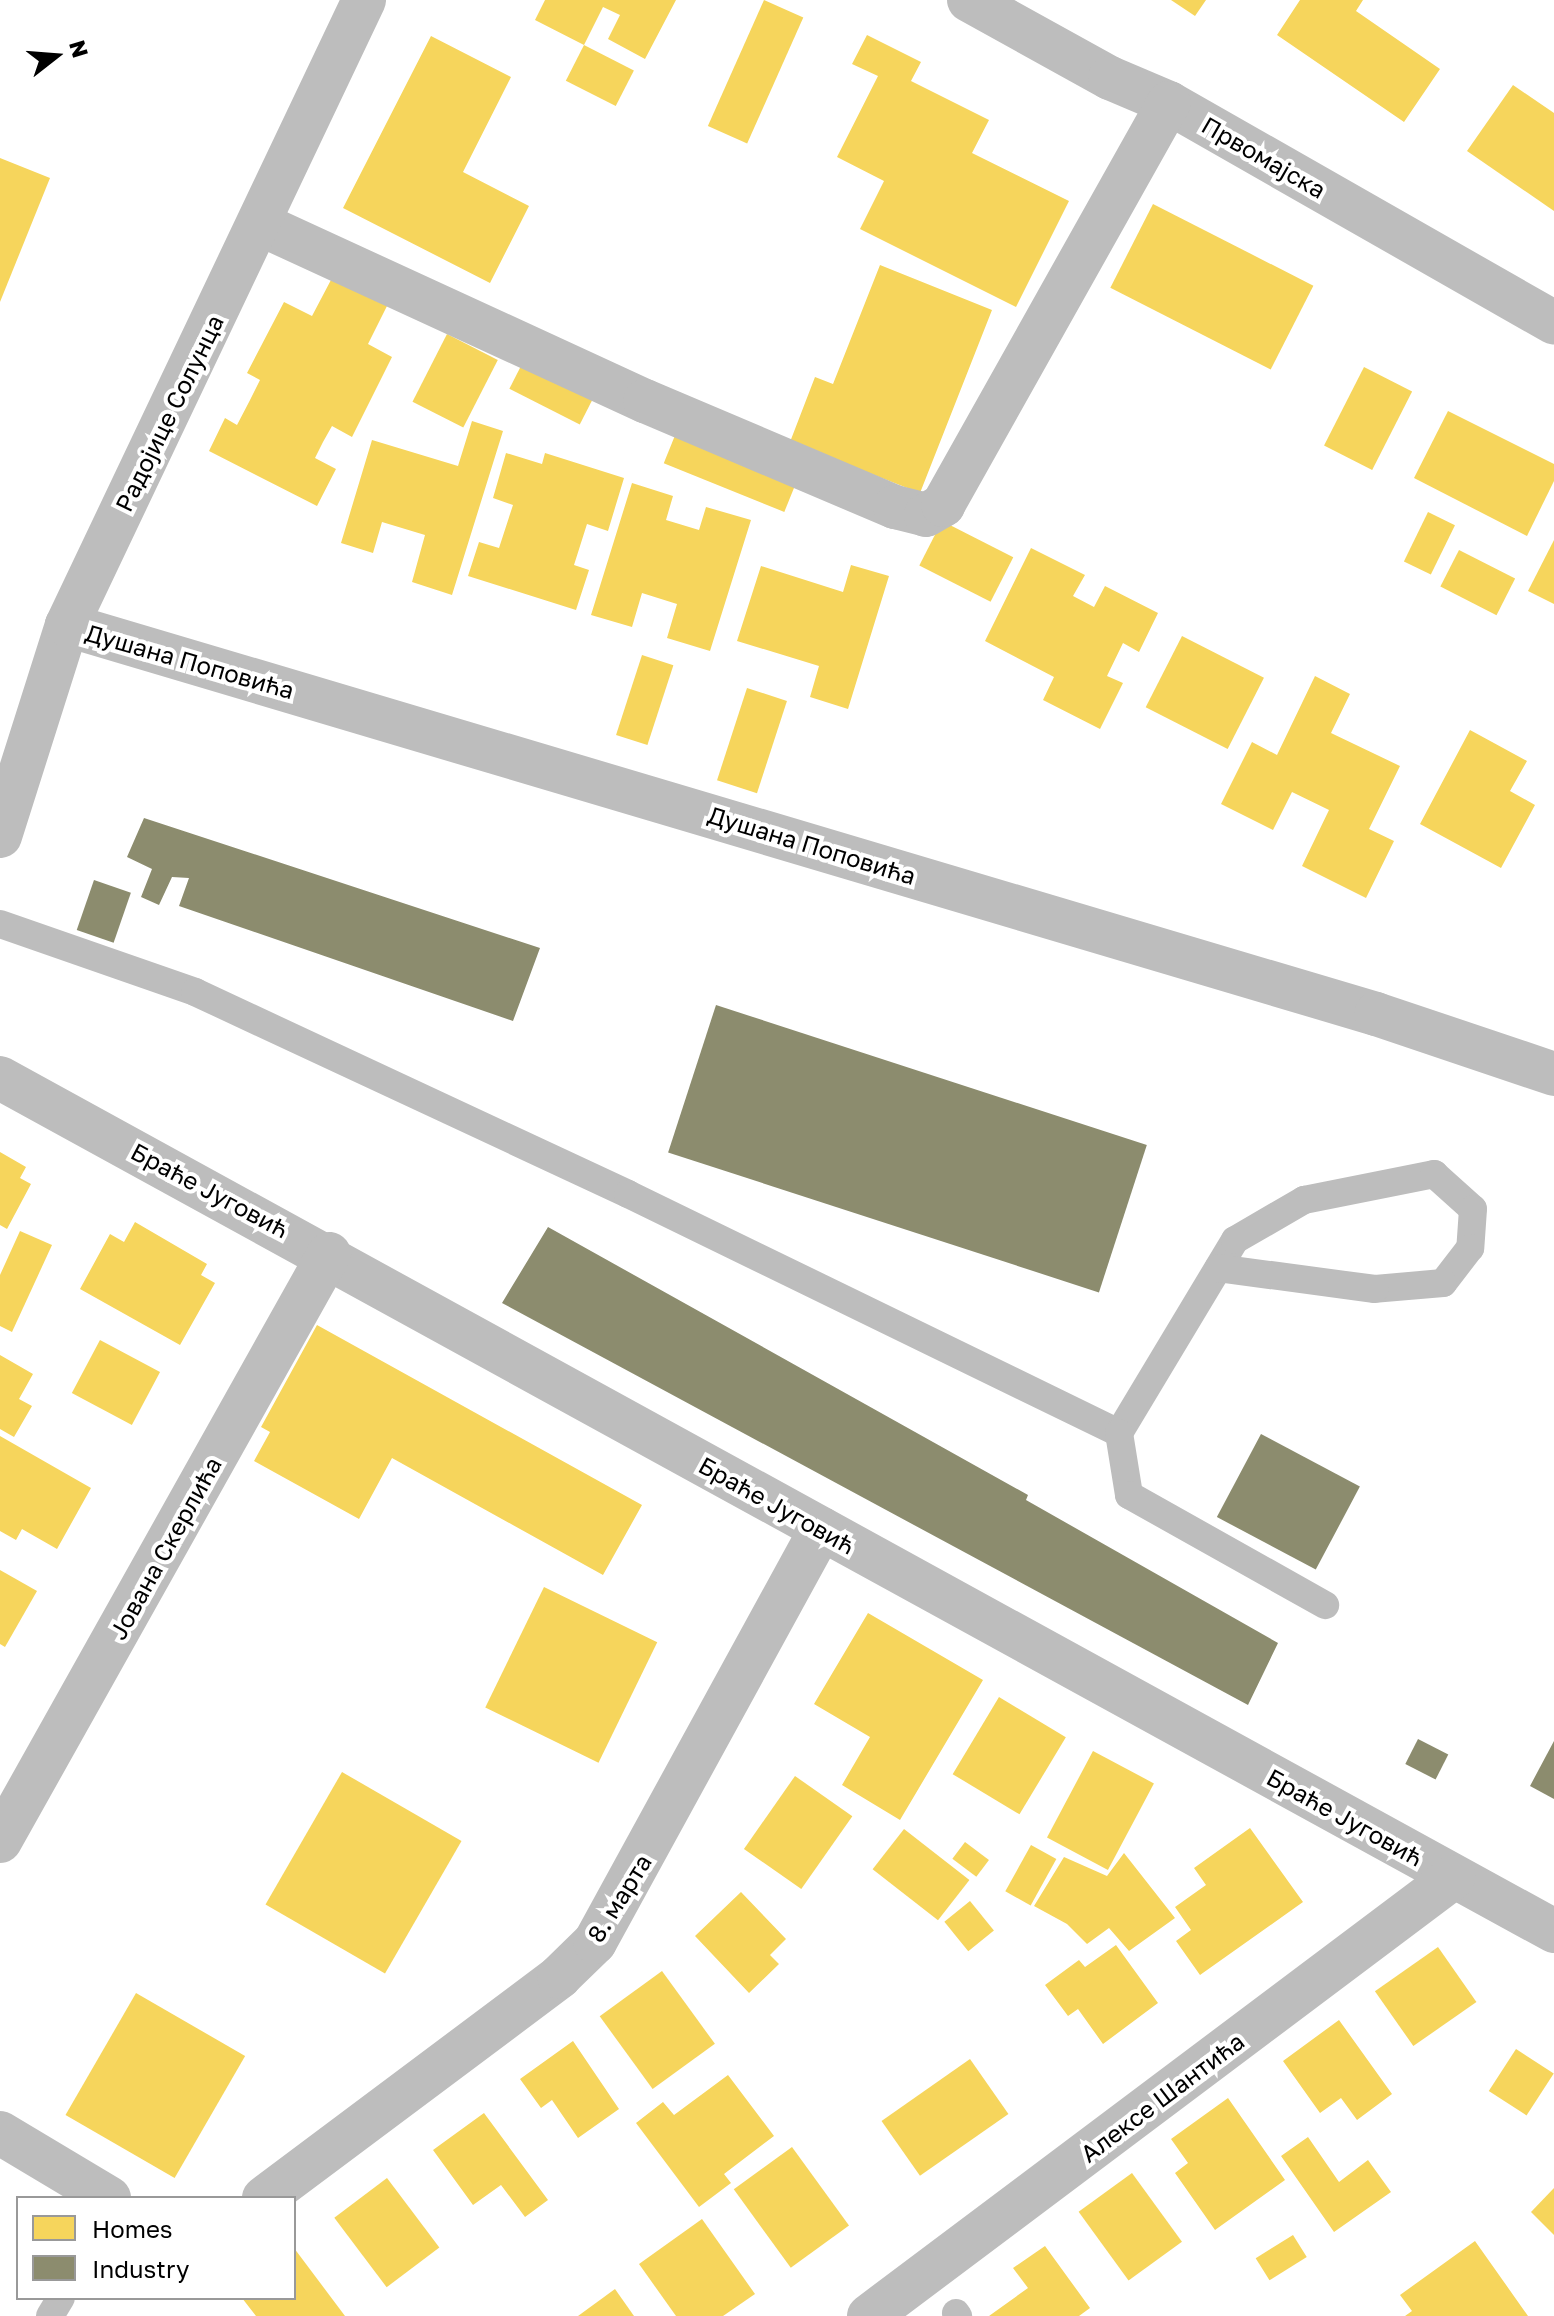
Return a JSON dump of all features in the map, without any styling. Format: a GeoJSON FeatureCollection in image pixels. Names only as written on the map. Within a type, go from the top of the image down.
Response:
{"type":"FeatureCollection","features":[{"type":"Feature","properties":{"kind":"street","name":"Радојице Солунца"},"geometry":{"type":"LineString","coordinates":[[0,836],[67,625],[364,0]]}},
{"type":"Feature","properties":{"kind":"street","name":"Првомајска"},"geometry":{"type":"LineString","coordinates":[[969,0],[1110,78],[1169,103],[1554,323]]}},
{"type":"Feature","properties":{"kind":"street"},"geometry":{"type":"LineString","coordinates":[[260,224],[645,401],[895,507],[926,515],[943,505],[1169,103]]}},
{"type":"Feature","properties":{"kind":"street","name":"Душана Поповића"},"geometry":{"type":"LineString","coordinates":[[67,625],[1360,1010],[1554,1074]]}},
{"type":"Feature","properties":{"kind":"street","name":"Браће Југовић"},"geometry":{"type":"LineString","coordinates":[[0,1078],[329,1254],[821,1529],[1554,1931]]}},
{"type":"Feature","properties":{"kind":"street","name":"Јована Скерлића"},"geometry":{"type":"LineString","coordinates":[[0,1841],[329,1254]]}},
{"type":"Feature","properties":{"kind":"street","name":"8. марта"},"geometry":{"type":"LineString","coordinates":[[267,2196],[559,1977],[595,1942],[821,1529]]}},
{"type":"Feature","properties":{"kind":"street","name":"Алексе Шантића"},"geometry":{"type":"LineString","coordinates":[[869,2316],[1454,1877]]}},
{"type":"Feature","properties":{"kind":"street"},"geometry":{"type":"LineString","coordinates":[[0,2133],[106,2196]]}},
{"type":"Feature","properties":{"kind":"lane"},"geometry":{"type":"LineString","coordinates":[[0,924],[195,992],[628,1194],[1119,1433]]}},
{"type":"Feature","properties":{"kind":"lane"},"geometry":{"type":"LineString","coordinates":[[1218,1268],[1375,1289],[1443,1283],[1470,1248],[1473,1209],[1434,1174],[1304,1200],[1235,1240],[1218,1268],[1119,1433],[1129,1495],[1325,1605]]}},
{"type":"Feature","properties":{"kind":"building: Homes"},"geometry":{"type":"Polygon","coordinates":[[[545,0],[676,0],[645,59],[608,39],[620,15],[603,7],[584,45],[535,20],[545,0]]]}},
{"type":"Feature","properties":{"kind":"building: Homes"},"geometry":{"type":"Polygon","coordinates":[[[764,0],[803,17],[747,144],[708,126],[764,0]]]}},
{"type":"Feature","properties":{"kind":"building: Homes"},"geometry":{"type":"Polygon","coordinates":[[[1171,0],[1206,0],[1195,16],[1171,0]]]}},
{"type":"Feature","properties":{"kind":"building: Homes"},"geometry":{"type":"Polygon","coordinates":[[[1300,0],[1363,0],[1356,11],[1440,69],[1404,122],[1277,35],[1300,0]]]}},
{"type":"Feature","properties":{"kind":"building: Homes"},"geometry":{"type":"Polygon","coordinates":[[[867,35],[921,62],[911,81],[989,120],[972,153],[1069,201],[1016,307],[860,229],[884,181],[837,157],[878,76],[852,64],[867,35]]]}},
{"type":"Feature","properties":{"kind":"building: Homes"},"geometry":{"type":"Polygon","coordinates":[[[431,36],[511,77],[463,172],[529,206],[490,283],[343,208],[431,36]]]}},
{"type":"Feature","properties":{"kind":"building: Homes"},"geometry":{"type":"Polygon","coordinates":[[[584,45],[634,70],[616,106],[566,81],[584,45]]]}},
{"type":"Feature","properties":{"kind":"building: Homes"},"geometry":{"type":"Polygon","coordinates":[[[1513,85],[1554,113],[1554,211],[1467,151],[1513,85]]]}},
{"type":"Feature","properties":{"kind":"building: Homes"},"geometry":{"type":"Polygon","coordinates":[[[0,158],[50,178],[0,302],[0,158]]]}},
{"type":"Feature","properties":{"kind":"building: Homes"},"geometry":{"type":"Polygon","coordinates":[[[1153,204],[1313,286],[1271,369],[1110,288],[1153,204]]]}},
{"type":"Feature","properties":{"kind":"building: Homes"},"geometry":{"type":"Polygon","coordinates":[[[880,265],[992,310],[920,493],[790,442],[815,377],[833,384],[880,265]]]}},
{"type":"Feature","properties":{"kind":"building: Homes"},"geometry":{"type":"Polygon","coordinates":[[[332,278],[387,306],[368,344],[392,357],[352,437],[332,426],[323,442],[315,458],[336,469],[317,506],[209,451],[225,418],[237,425],[249,402],[260,380],[247,373],[284,302],[312,316],[332,278]]]}},
{"type":"Feature","properties":{"kind":"building: Homes"},"geometry":{"type":"Polygon","coordinates":[[[447,334],[498,360],[463,428],[412,402],[447,334]]]}},
{"type":"Feature","properties":{"kind":"building: Homes"},"geometry":{"type":"Polygon","coordinates":[[[523,362],[593,398],[580,425],[509,389],[523,362]]]}},
{"type":"Feature","properties":{"kind":"building: Homes"},"geometry":{"type":"Polygon","coordinates":[[[1364,367],[1412,392],[1372,470],[1324,445],[1364,367]]]}},
{"type":"Feature","properties":{"kind":"building: Homes"},"geometry":{"type":"Polygon","coordinates":[[[1448,411],[1554,464],[1554,481],[1527,536],[1414,478],[1448,411]]]}},
{"type":"Feature","properties":{"kind":"building: Homes"},"geometry":{"type":"Polygon","coordinates":[[[472,421],[503,431],[452,595],[412,582],[425,535],[382,522],[373,553],[341,543],[372,440],[458,466],[472,421]]]}},
{"type":"Feature","properties":{"kind":"building: Homes"},"geometry":{"type":"Polygon","coordinates":[[[678,428],[799,477],[784,512],[664,463],[678,428]]]}},
{"type":"Feature","properties":{"kind":"building: Homes"},"geometry":{"type":"Polygon","coordinates":[[[506,453],[542,464],[545,453],[624,478],[608,531],[587,524],[574,565],[589,570],[576,610],[468,576],[479,542],[499,548],[513,505],[493,498],[506,453]]]}},
{"type":"Feature","properties":{"kind":"building: Homes"},"geometry":{"type":"Polygon","coordinates":[[[632,483],[673,496],[666,520],[699,530],[706,507],[751,520],[710,651],[667,638],[677,604],[642,593],[632,627],[591,615],[632,483]]]}},
{"type":"Feature","properties":{"kind":"building: Homes"},"geometry":{"type":"Polygon","coordinates":[[[1428,512],[1455,525],[1431,575],[1404,561],[1428,512]]]}},
{"type":"Feature","properties":{"kind":"building: Homes"},"geometry":{"type":"Polygon","coordinates":[[[942,521],[1013,557],[991,602],[919,566],[942,521]]]}},
{"type":"Feature","properties":{"kind":"building: Homes"},"geometry":{"type":"Polygon","coordinates":[[[1554,540],[1554,604],[1528,591],[1554,540]]]}},
{"type":"Feature","properties":{"kind":"building: Homes"},"geometry":{"type":"Polygon","coordinates":[[[1031,548],[1085,575],[1073,596],[1094,607],[1105,586],[1158,613],[1139,652],[1123,643],[1107,676],[1123,683],[1100,729],[1043,700],[1054,677],[985,641],[1031,548]]]}},
{"type":"Feature","properties":{"kind":"building: Homes"},"geometry":{"type":"Polygon","coordinates":[[[1459,550],[1515,579],[1497,615],[1440,587],[1459,550]]]}},
{"type":"Feature","properties":{"kind":"building: Homes"},"geometry":{"type":"Polygon","coordinates":[[[851,565],[889,576],[848,709],[810,697],[819,666],[737,641],[761,566],[843,592],[851,565]]]}},
{"type":"Feature","properties":{"kind":"building: Homes"},"geometry":{"type":"Polygon","coordinates":[[[1182,636],[1264,678],[1228,749],[1146,707],[1182,636]]]}},
{"type":"Feature","properties":{"kind":"building: Homes"},"geometry":{"type":"Polygon","coordinates":[[[642,655],[673,665],[647,745],[616,735],[642,655]]]}},
{"type":"Feature","properties":{"kind":"building: Homes"},"geometry":{"type":"Polygon","coordinates":[[[1315,676],[1350,694],[1331,733],[1400,766],[1369,829],[1394,841],[1366,898],[1302,866],[1329,810],[1292,792],[1273,830],[1221,804],[1252,742],[1277,755],[1315,676]]]}},
{"type":"Feature","properties":{"kind":"building: Homes"},"geometry":{"type":"Polygon","coordinates":[[[747,688],[787,701],[757,793],[717,780],[747,688]]]}},
{"type":"Feature","properties":{"kind":"building: Homes"},"geometry":{"type":"Polygon","coordinates":[[[1470,730],[1527,761],[1510,791],[1535,805],[1501,868],[1420,824],[1470,730]]]}},
{"type":"Feature","properties":{"kind":"building: Homes"},"geometry":{"type":"Polygon","coordinates":[[[0,1152],[26,1167],[20,1178],[31,1184],[7,1229],[0,1225],[0,1152]]]}},
{"type":"Feature","properties":{"kind":"building: Homes"},"geometry":{"type":"Polygon","coordinates":[[[135,1222],[207,1264],[201,1275],[215,1283],[180,1345],[80,1289],[110,1234],[124,1242],[135,1222]]]}},
{"type":"Feature","properties":{"kind":"building: Homes"},"geometry":{"type":"Polygon","coordinates":[[[20,1231],[52,1245],[12,1332],[0,1326],[0,1275],[20,1231]]]}},
{"type":"Feature","properties":{"kind":"building: Homes"},"geometry":{"type":"Polygon","coordinates":[[[317,1325],[642,1505],[603,1575],[392,1458],[359,1519],[254,1461],[270,1432],[261,1427],[317,1325]]]}},
{"type":"Feature","properties":{"kind":"building: Homes"},"geometry":{"type":"Polygon","coordinates":[[[100,1340],[160,1372],[132,1425],[72,1393],[100,1340]]]}},
{"type":"Feature","properties":{"kind":"building: Homes"},"geometry":{"type":"Polygon","coordinates":[[[0,1355],[33,1374],[19,1399],[32,1406],[14,1437],[0,1429],[0,1355]]]}},
{"type":"Feature","properties":{"kind":"building: Homes"},"geometry":{"type":"Polygon","coordinates":[[[0,1436],[91,1488],[57,1549],[22,1529],[16,1540],[0,1531],[0,1436]]]}},
{"type":"Feature","properties":{"kind":"building: Homes"},"geometry":{"type":"Polygon","coordinates":[[[0,1570],[37,1591],[5,1647],[0,1644],[0,1570]]]}},
{"type":"Feature","properties":{"kind":"building: Homes"},"geometry":{"type":"Polygon","coordinates":[[[544,1587],[657,1642],[599,1763],[485,1707],[544,1587]]]}},
{"type":"Feature","properties":{"kind":"building: Homes"},"geometry":{"type":"Polygon","coordinates":[[[868,1613],[983,1680],[900,1820],[842,1785],[870,1737],[814,1704],[868,1613]]]}},
{"type":"Feature","properties":{"kind":"building: Homes"},"geometry":{"type":"Polygon","coordinates":[[[999,1697],[1066,1737],[1020,1814],[953,1774],[999,1697]]]}},
{"type":"Feature","properties":{"kind":"building: Homes"},"geometry":{"type":"Polygon","coordinates":[[[1093,1751],[1154,1783],[1108,1870],[1047,1838],[1093,1751]]]}},
{"type":"Feature","properties":{"kind":"building: Homes"},"geometry":{"type":"Polygon","coordinates":[[[342,1772],[462,1841],[385,1974],[266,1905],[342,1772]]]}},
{"type":"Feature","properties":{"kind":"building: Homes"},"geometry":{"type":"Polygon","coordinates":[[[795,1776],[852,1816],[801,1889],[744,1849],[795,1776]]]}},
{"type":"Feature","properties":{"kind":"building: Homes"},"geometry":{"type":"Polygon","coordinates":[[[1250,1828],[1303,1902],[1200,1975],[1176,1941],[1191,1930],[1175,1907],[1206,1885],[1194,1868],[1250,1828]]]}},
{"type":"Feature","properties":{"kind":"building: Homes"},"geometry":{"type":"Polygon","coordinates":[[[904,1829],[969,1880],[938,1920],[873,1869],[904,1829]]]}},
{"type":"Feature","properties":{"kind":"building: Homes"},"geometry":{"type":"Polygon","coordinates":[[[965,1842],[989,1860],[976,1877],[952,1859],[965,1842]]]}},
{"type":"Feature","properties":{"kind":"building: Homes"},"geometry":{"type":"Polygon","coordinates":[[[1031,1845],[1056,1859],[1031,1905],[1005,1891],[1031,1845]]]}},
{"type":"Feature","properties":{"kind":"building: Homes"},"geometry":{"type":"Polygon","coordinates":[[[1124,1853],[1175,1918],[1129,1951],[1109,1928],[1087,1944],[1067,1924],[1034,1906],[1064,1857],[1107,1876],[1124,1853]]]}},
{"type":"Feature","properties":{"kind":"building: Homes"},"geometry":{"type":"Polygon","coordinates":[[[741,1892],[786,1939],[770,1955],[779,1964],[749,1993],[695,1936],[741,1892]]]}},
{"type":"Feature","properties":{"kind":"building: Homes"},"geometry":{"type":"Polygon","coordinates":[[[970,1901],[994,1931],[968,1951],[944,1922],[970,1901]]]}},
{"type":"Feature","properties":{"kind":"building: Homes"},"geometry":{"type":"Polygon","coordinates":[[[1116,1945],[1158,2003],[1103,2044],[1078,2009],[1068,2016],[1045,1985],[1079,1960],[1085,1967],[1116,1945]]]}},
{"type":"Feature","properties":{"kind":"building: Homes"},"geometry":{"type":"Polygon","coordinates":[[[1438,1947],[1476,2002],[1413,2046],[1375,1991],[1438,1947]]]}},
{"type":"Feature","properties":{"kind":"building: Homes"},"geometry":{"type":"Polygon","coordinates":[[[662,1971],[715,2044],[653,2089],[600,2016],[662,1971]]]}},
{"type":"Feature","properties":{"kind":"building: Homes"},"geometry":{"type":"Polygon","coordinates":[[[136,1993],[245,2056],[175,2178],[66,2115],[136,1993]]]}},
{"type":"Feature","properties":{"kind":"building: Homes"},"geometry":{"type":"Polygon","coordinates":[[[1339,2020],[1392,2094],[1357,2120],[1341,2098],[1320,2113],[1283,2061],[1339,2020]]]}},
{"type":"Feature","properties":{"kind":"building: Homes"},"geometry":{"type":"Polygon","coordinates":[[[573,2041],[619,2109],[578,2138],[552,2100],[541,2108],[520,2079],[573,2041]]]}},
{"type":"Feature","properties":{"kind":"building: Homes"},"geometry":{"type":"Polygon","coordinates":[[[1516,2049],[1554,2074],[1527,2115],[1489,2091],[1516,2049]]]}},
{"type":"Feature","properties":{"kind":"building: Homes"},"geometry":{"type":"Polygon","coordinates":[[[970,2059],[1008,2114],[920,2176],[882,2121],[970,2059]]]}},
{"type":"Feature","properties":{"kind":"building: Homes"},"geometry":{"type":"Polygon","coordinates":[[[728,2075],[774,2136],[724,2174],[731,2183],[699,2207],[636,2123],[663,2102],[674,2115],[728,2075]]]}},
{"type":"Feature","properties":{"kind":"building: Homes"},"geometry":{"type":"Polygon","coordinates":[[[1228,2098],[1285,2180],[1215,2230],[1175,2173],[1188,2163],[1171,2139],[1228,2098]]]}},
{"type":"Feature","properties":{"kind":"building: Homes"},"geometry":{"type":"Polygon","coordinates":[[[484,2113],[548,2200],[525,2217],[501,2185],[473,2205],[433,2150],[484,2113]]]}},
{"type":"Feature","properties":{"kind":"building: Homes"},"geometry":{"type":"Polygon","coordinates":[[[1308,2137],[1339,2182],[1368,2160],[1391,2192],[1334,2232],[1281,2156],[1308,2137]]]}},
{"type":"Feature","properties":{"kind":"building: Homes"},"geometry":{"type":"Polygon","coordinates":[[[792,2147],[849,2225],[791,2268],[734,2189],[792,2147]]]}},
{"type":"Feature","properties":{"kind":"building: Homes"},"geometry":{"type":"Polygon","coordinates":[[[1132,2173],[1182,2242],[1129,2281],[1079,2212],[1132,2173]]]}},
{"type":"Feature","properties":{"kind":"building: Homes"},"geometry":{"type":"Polygon","coordinates":[[[387,2178],[439,2247],[387,2287],[334,2218],[387,2178]]]}},
{"type":"Feature","properties":{"kind":"building: Homes"},"geometry":{"type":"Polygon","coordinates":[[[1554,2188],[1554,2235],[1531,2212],[1554,2188]]]}},
{"type":"Feature","properties":{"kind":"building: Homes"},"geometry":{"type":"Polygon","coordinates":[[[702,2219],[755,2294],[723,2316],[676,2316],[639,2264],[702,2219]]]}},
{"type":"Feature","properties":{"kind":"building: Homes"},"geometry":{"type":"Polygon","coordinates":[[[1293,2235],[1307,2257],[1269,2280],[1256,2258],[1293,2235]]]}},
{"type":"Feature","properties":{"kind":"building: Homes"},"geometry":{"type":"Polygon","coordinates":[[[1475,2241],[1528,2316],[1405,2316],[1412,2311],[1400,2295],[1475,2241]]]}},
{"type":"Feature","properties":{"kind":"building: Homes"},"geometry":{"type":"Polygon","coordinates":[[[1045,2246],[1090,2308],[1079,2316],[989,2316],[1028,2288],[1013,2268],[1045,2246]]]}},
{"type":"Feature","properties":{"kind":"building: Homes"},"geometry":{"type":"Polygon","coordinates":[[[296,2251],[345,2316],[256,2316],[244,2300],[296,2300],[296,2251]]]}},
{"type":"Feature","properties":{"kind":"building: Homes"},"geometry":{"type":"Polygon","coordinates":[[[615,2289],[634,2316],[578,2316],[615,2289]]]}},
{"type":"Feature","properties":{"kind":"building: Industry"},"geometry":{"type":"Polygon","coordinates":[[[144,818],[540,948],[513,1021],[179,906],[189,878],[172,877],[159,905],[141,897],[152,869],[127,857],[144,818]]]}},
{"type":"Feature","properties":{"kind":"building: Industry"},"geometry":{"type":"Polygon","coordinates":[[[94,880],[131,893],[114,943],[77,930],[94,880]]]}},
{"type":"Feature","properties":{"kind":"building: Industry"},"geometry":{"type":"Polygon","coordinates":[[[716,1005],[1147,1145],[1099,1292],[668,1152],[716,1005]]]}},
{"type":"Feature","properties":{"kind":"building: Industry"},"geometry":{"type":"Polygon","coordinates":[[[548,1227],[1028,1495],[1026,1500],[1278,1643],[1248,1705],[502,1303],[548,1227]]]}},
{"type":"Feature","properties":{"kind":"building: Industry"},"geometry":{"type":"Polygon","coordinates":[[[1261,1434],[1360,1487],[1316,1570],[1217,1517],[1261,1434]]]}},
{"type":"Feature","properties":{"kind":"building: Industry"},"geometry":{"type":"Polygon","coordinates":[[[1418,1739],[1448,1754],[1436,1779],[1405,1764],[1418,1739]]]}},
{"type":"Feature","properties":{"kind":"building: Industry"},"geometry":{"type":"Polygon","coordinates":[[[1554,1741],[1554,1799],[1530,1786],[1554,1741]]]}}]}
